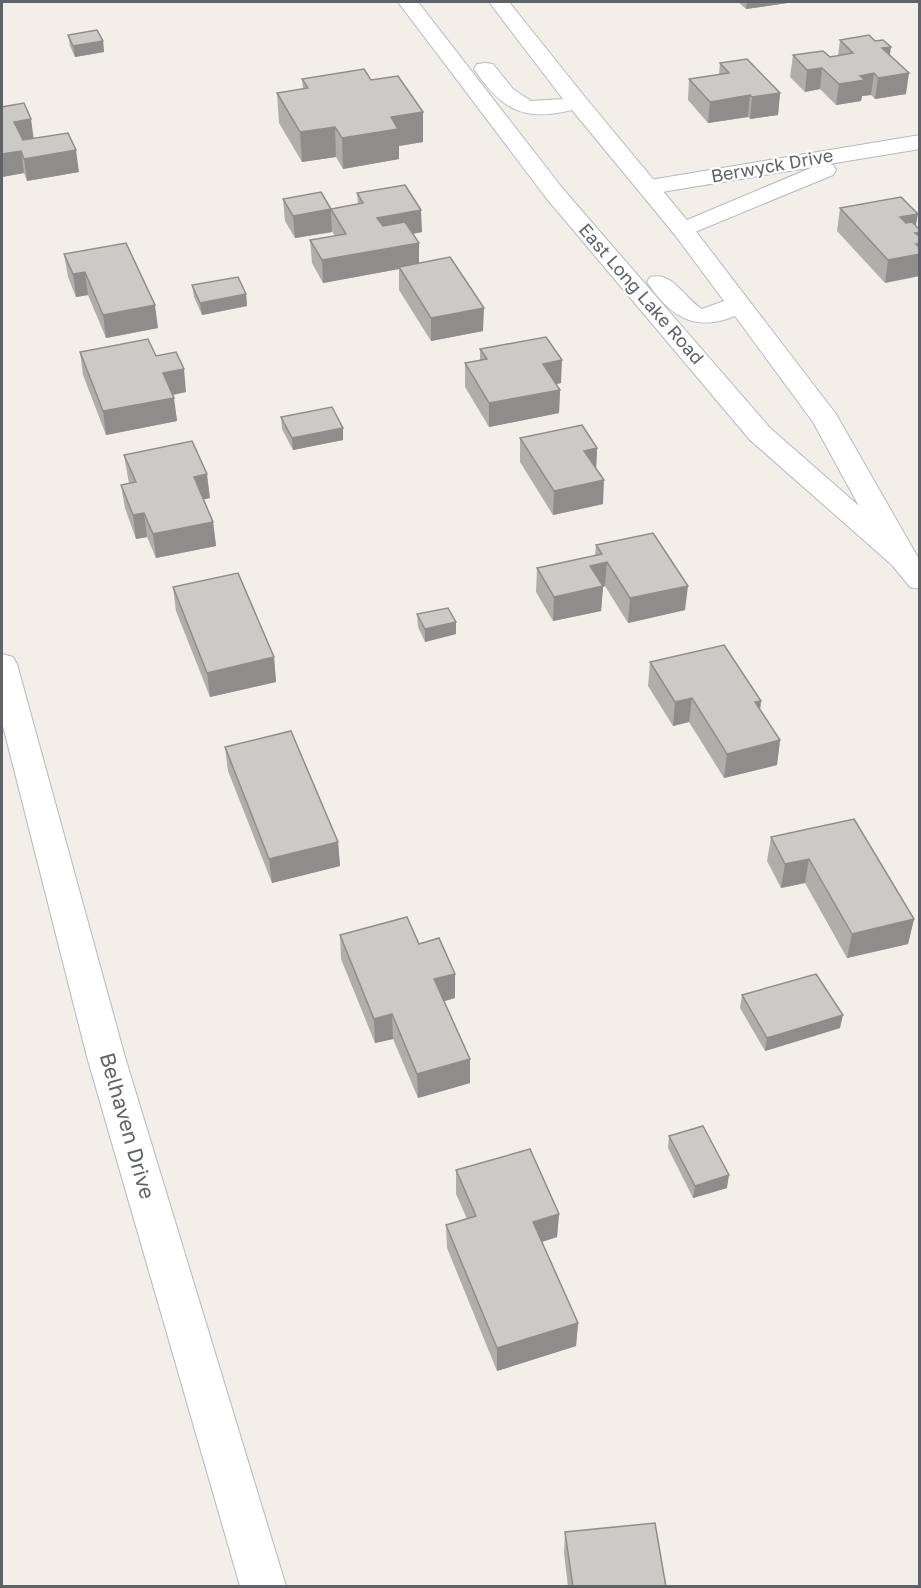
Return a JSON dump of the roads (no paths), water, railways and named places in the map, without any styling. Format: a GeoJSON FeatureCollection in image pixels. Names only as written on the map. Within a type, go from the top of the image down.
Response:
{"type":"FeatureCollection","features":[{"type":"Feature","properties":{"kind":"main road","name":"East Long Lake Road"},"geometry":{"type":"LineString","coordinates":[[408,2],[544,181],[760,434],[911,569]]}},
{"type":"Feature","properties":{"kind":"main road"},"geometry":{"type":"LineString","coordinates":[[432,2],[513,102],[527,108],[542,109],[577,102]]}},
{"type":"Feature","properties":{"kind":"main road","name":"East Long Lake Road"},"geometry":{"type":"LineString","coordinates":[[500,2],[577,102],[650,187],[826,420],[911,569]]}},
{"type":"Feature","properties":{"kind":"main road","name":"Berwyck Drive"},"geometry":{"type":"LineString","coordinates":[[650,187],[920,142]]}},
{"type":"Feature","properties":{"kind":"main road","name":"Berwyck Drive"},"geometry":{"type":"LineString","coordinates":[[683,230],[822,172],[895,147]]}},
{"type":"Feature","properties":{"kind":"main road"},"geometry":{"type":"LineString","coordinates":[[544,181],[563,182],[583,195],[686,313],[697,316],[719,315],[738,304]]}},
{"type":"Feature","properties":{"kind":"main road","name":"Belhaven Drive"},"geometry":{"type":"LineString","coordinates":[[2,664],[106,1057],[263,1587]]}}]}
